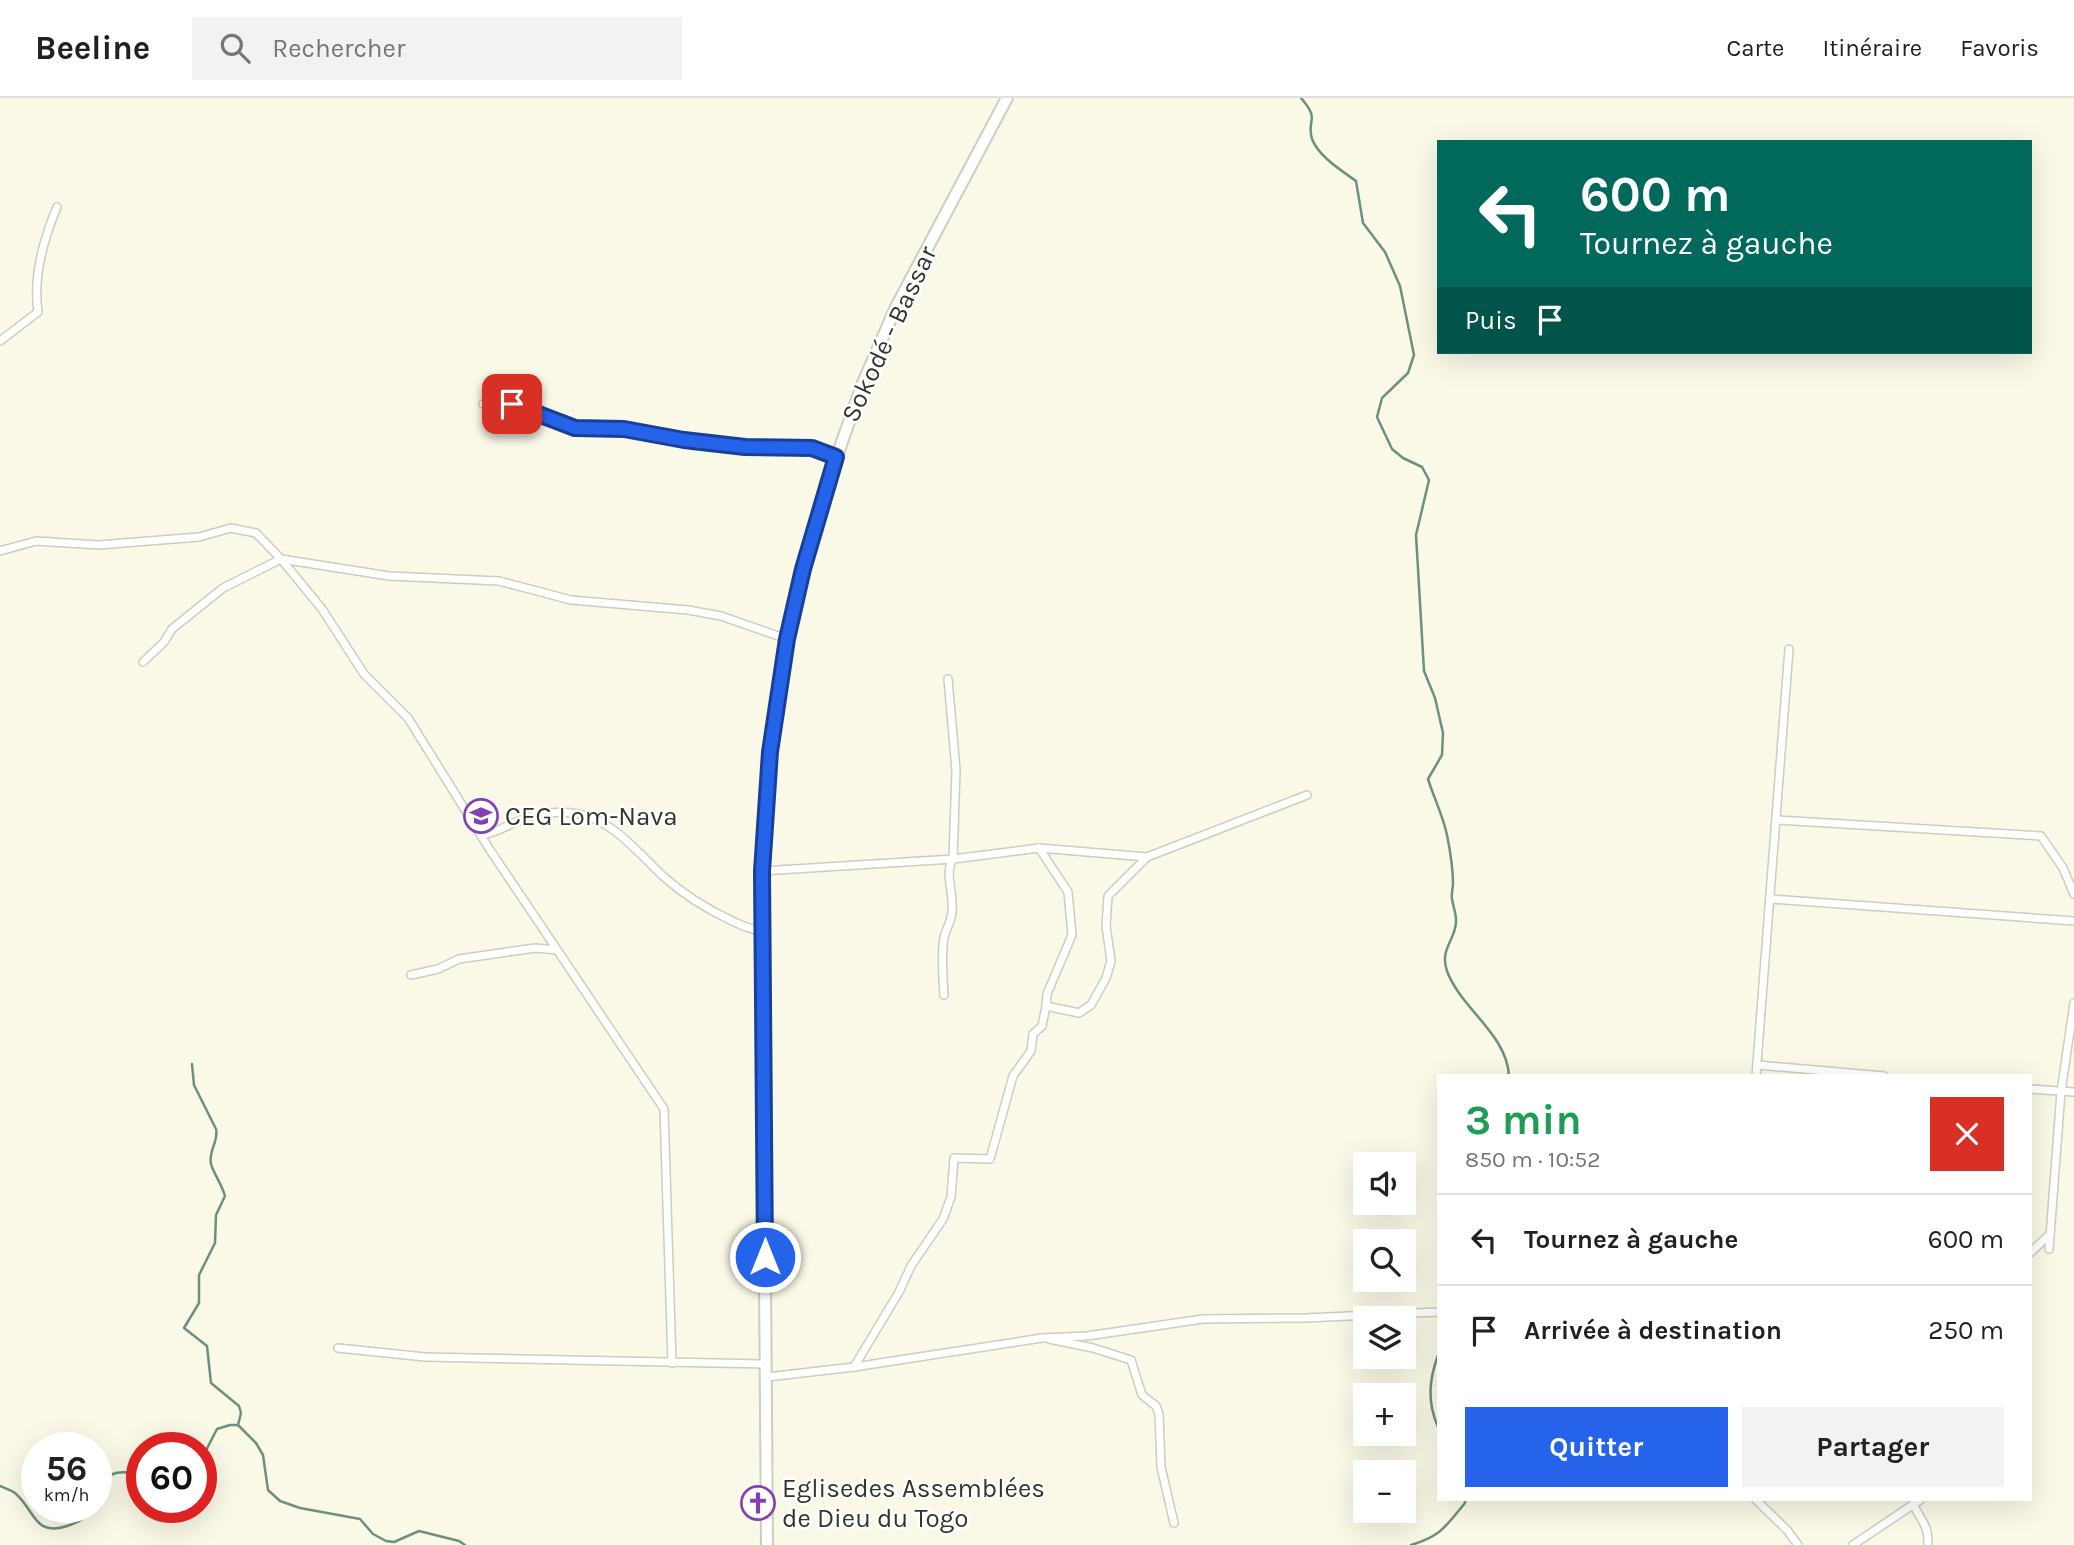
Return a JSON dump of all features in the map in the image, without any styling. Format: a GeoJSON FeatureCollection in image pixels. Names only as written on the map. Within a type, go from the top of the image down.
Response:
{"type":"FeatureCollection","features":[{"type":"Feature","properties":{"kind":"main road","name":"Sokodé - Bassar"},"geometry":{"type":"LineString","coordinates":[[767,1545],[762,871],[770,752],[787,639],[803,569],[836,457],[862,385],[896,307],[1007,98]]}},
{"type":"Feature","properties":{"kind":"street"},"geometry":{"type":"LineString","coordinates":[[0,341],[38,312],[35,294],[48,226],[57,206]]}},
{"type":"Feature","properties":{"kind":"street"},"geometry":{"type":"LineString","coordinates":[[483,404],[512,404],[575,428],[624,429],[745,447],[812,448],[836,457]]}},
{"type":"Feature","properties":{"kind":"street"},"geometry":{"type":"LineString","coordinates":[[0,551],[36,541],[97,545],[199,537],[231,528],[256,533],[281,559],[322,609],[364,674],[408,718],[481,835],[664,1110],[672,1363]]}},
{"type":"Feature","properties":{"kind":"street"},"geometry":{"type":"LineString","coordinates":[[142,662],[172,629],[223,588],[281,559],[389,576],[499,581],[571,600],[688,610],[721,616],[787,639]]}},
{"type":"Feature","properties":{"kind":"street"},"geometry":{"type":"LineString","coordinates":[[1756,1074],[1788,649]]}},
{"type":"Feature","properties":{"kind":"street"},"geometry":{"type":"LineString","coordinates":[[944,995],[943,947],[945,934],[951,924],[952,890],[948,867],[953,859],[956,770],[948,679]]}},
{"type":"Feature","properties":{"kind":"street"},"geometry":{"type":"LineString","coordinates":[[1046,1006],[1079,1013],[1091,1005],[1106,978],[1111,961],[1106,926],[1108,895],[1147,857],[1307,795]]}},
{"type":"Feature","properties":{"kind":"street"},"geometry":{"type":"LineString","coordinates":[[481,835],[494,834],[520,820],[537,816],[580,814],[629,840],[666,878],[692,897],[727,918],[749,928],[763,930]]}},
{"type":"Feature","properties":{"kind":"street"},"geometry":{"type":"LineString","coordinates":[[1777,820],[2041,836],[2063,868],[2074,894]]}},
{"type":"Feature","properties":{"kind":"street"},"geometry":{"type":"LineString","coordinates":[[762,871],[953,859],[1039,848],[1147,857]]}},
{"type":"Feature","properties":{"kind":"street"},"geometry":{"type":"LineString","coordinates":[[854,1367],[899,1292],[911,1266],[943,1219],[951,1197],[954,1158],[990,1159],[1013,1076],[1031,1051],[1033,1034],[1042,1026],[1047,994],[1072,935],[1068,892],[1039,848]]}},
{"type":"Feature","properties":{"kind":"street"},"geometry":{"type":"LineString","coordinates":[[1771,899],[2074,921]]}},
{"type":"Feature","properties":{"kind":"street"},"geometry":{"type":"LineString","coordinates":[[411,975],[438,969],[460,959],[535,948],[557,950]]}},
{"type":"Feature","properties":{"kind":"street"},"geometry":{"type":"LineString","coordinates":[[2049,1249],[2061,1092],[2074,1003]]}},
{"type":"Feature","properties":{"kind":"street"},"geometry":{"type":"LineString","coordinates":[[1757,1065],[1861,1074]]}},
{"type":"Feature","properties":{"kind":"street"},"geometry":{"type":"LineString","coordinates":[[2032,1089],[2074,1092]]}},
{"type":"Feature","properties":{"kind":"street"},"geometry":{"type":"LineString","coordinates":[[2032,1251],[2050,1234]]}},
{"type":"Feature","properties":{"kind":"street"},"geometry":{"type":"LineString","coordinates":[[767,1377],[854,1367],[1045,1338],[1087,1336],[1203,1320],[1437,1312]]}},
{"type":"Feature","properties":{"kind":"street"},"geometry":{"type":"LineString","coordinates":[[1045,1338],[1067,1345],[1093,1348],[1131,1360],[1142,1395],[1156,1406],[1159,1414],[1161,1467],[1174,1523]]}},
{"type":"Feature","properties":{"kind":"street"},"geometry":{"type":"LineString","coordinates":[[338,1348],[425,1357],[765,1364]]}},
{"type":"Feature","properties":{"kind":"street"},"geometry":{"type":"LineString","coordinates":[[1757,1501],[1787,1530],[1798,1545]]}},
{"type":"Feature","properties":{"kind":"street"},"geometry":{"type":"LineString","coordinates":[[1853,1545],[1917,1502],[1918,1515],[1926,1524],[1928,1545]]}},
{"type":"Feature","properties":{"kind":"waterway"},"geometry":{"type":"LineString","coordinates":[[1301,98],[1312,116],[1311,132],[1315,146],[1331,163],[1356,181],[1363,223],[1385,252],[1400,286],[1414,355],[1408,373],[1382,398],[1377,417],[1392,449],[1422,467],[1429,480],[1416,535],[1424,671],[1435,698],[1443,733],[1442,755],[1428,779],[1447,835],[1456,917],[1456,927],[1445,963],[1462,998],[1500,1047],[1509,1074]]}},
{"type":"Feature","properties":{"kind":"waterway"},"geometry":{"type":"LineString","coordinates":[[192,1064],[194,1085],[216,1129],[211,1164],[225,1196],[216,1215],[215,1243],[199,1275],[199,1303],[184,1328],[207,1346],[211,1383],[239,1406],[241,1413],[238,1425]]}},
{"type":"Feature","properties":{"kind":"waterway"},"geometry":{"type":"LineString","coordinates":[[1437,1359],[1430,1391],[1437,1424]]}},
{"type":"Feature","properties":{"kind":"waterway"},"geometry":{"type":"LineString","coordinates":[[215,1432],[217,1429],[238,1425],[256,1443],[263,1455],[268,1490],[280,1501],[300,1508],[360,1519],[373,1534],[386,1541],[394,1542],[419,1531],[465,1545]]}},
{"type":"Feature","properties":{"kind":"waterway"},"geometry":{"type":"LineString","coordinates":[[112,1474],[126,1472]]}},
{"type":"Feature","properties":{"kind":"waterway"},"geometry":{"type":"LineString","coordinates":[[0,1486],[21,1499]]}},
{"type":"Feature","properties":{"kind":"waterway"},"geometry":{"type":"LineString","coordinates":[[1411,1545],[1442,1530],[1465,1501]]}},
{"type":"Feature","properties":{"kind":"waterway"},"geometry":{"type":"LineString","coordinates":[[39,1523],[48,1528],[75,1523]]}},
{"type":"Feature","properties":{"kind":"place","name":"CEG Lom-Nava"},"geometry":{"type":"Point","coordinates":[481,816]}},
{"type":"Feature","properties":{"kind":"place","name":"Eglisedes Assemblées de Dieu du Togo"},"geometry":{"type":"Point","coordinates":[758,1503]}},
{"type":"Feature","properties":{"kind":"route"},"geometry":{"type":"LineString","coordinates":[[512,404],[575,428],[624,429],[745,447],[812,448],[836,457],[803,569],[787,639],[766,797],[762,871],[765,1257]]}}]}
